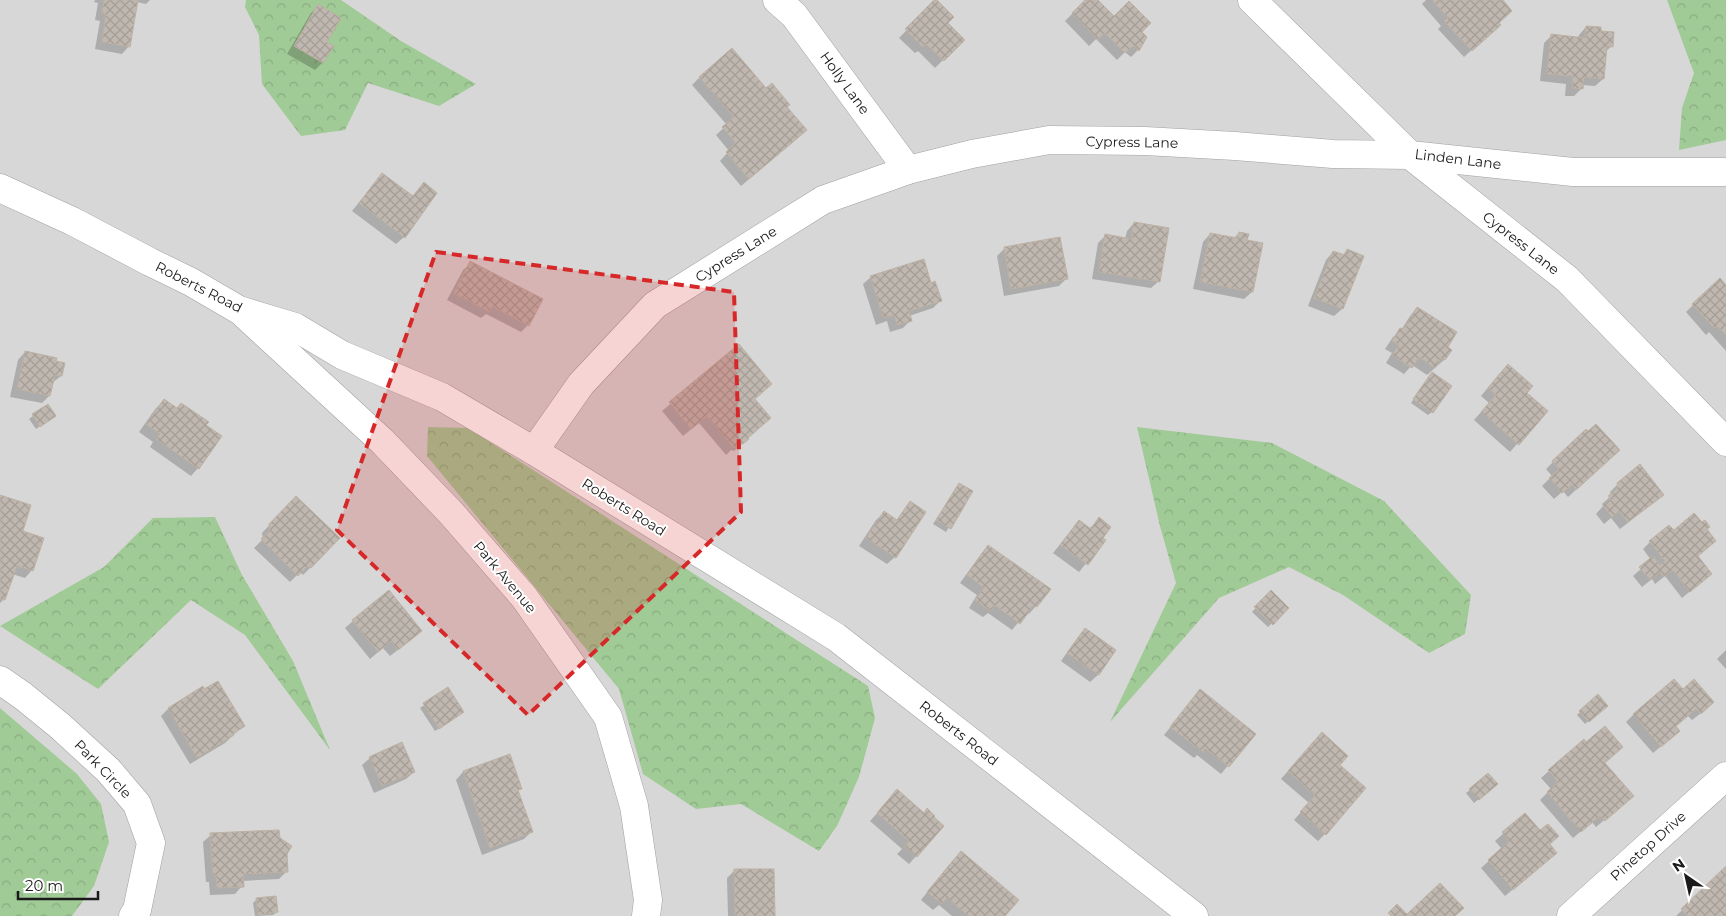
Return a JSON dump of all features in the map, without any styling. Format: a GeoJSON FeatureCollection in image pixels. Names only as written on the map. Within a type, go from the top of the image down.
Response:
{"type":"FeatureCollection","features":[{"type":"Feature","properties":{"kind":"street","name":"Holly Lane"},"geometry":{"type":"LineString","coordinates":[[777,0],[794,15],[908,170]]}},
{"type":"Feature","properties":{"kind":"street","name":"Linden Lane"},"geometry":{"type":"LineString","coordinates":[[1252,0],[1410,155],[1573,172],[1726,172]]}},
{"type":"Feature","properties":{"kind":"street","name":"Cypress Lane"},"geometry":{"type":"LineString","coordinates":[[534,451],[581,384],[655,304],[823,200],[908,170],[972,154],[1049,140],[1145,141],[1333,154],[1410,155],[1567,279],[1726,442]]}},
{"type":"Feature","properties":{"kind":"street","name":"Roberts Road"},"geometry":{"type":"LineString","coordinates":[[0,188],[72,221],[191,282],[240,310],[295,327],[342,355],[442,398],[534,451],[836,637],[1194,916]]}},
{"type":"Feature","properties":{"kind":"street","name":"Park Avenue"},"geometry":{"type":"LineString","coordinates":[[240,310],[382,441],[452,514],[524,597],[608,717],[634,806],[648,900],[646,916]]}},
{"type":"Feature","properties":{"kind":"street","name":"Park Circle"},"geometry":{"type":"LineString","coordinates":[[0,680],[60,726],[108,770],[137,804],[151,843],[137,910],[133,916]]}},
{"type":"Feature","properties":{"kind":"street","name":"Pinetop Drive"},"geometry":{"type":"LineString","coordinates":[[1571,916],[1726,776]]}},
{"type":"Feature","properties":{"kind":"highlighted area"},"geometry":{"type":"Polygon","coordinates":[[[436,252],[734,292],[741,512],[528,715],[337,530],[436,252]]]}},
{"type":"Feature","properties":{"kind":"shaded area"},"geometry":{"type":"Polygon","coordinates":[[[0,0],[1726,0],[1726,916],[0,916],[0,0]]]}},
{"type":"Feature","properties":{"kind":"green space"},"geometry":{"type":"Polygon","coordinates":[[[246,0],[341,0],[401,41],[476,84],[439,106],[368,83],[345,130],[301,136],[262,84],[259,35],[245,7],[246,0]]]}},
{"type":"Feature","properties":{"kind":"green space"},"geometry":{"type":"Polygon","coordinates":[[[1667,0],[1726,0],[1726,140],[1679,150],[1682,108],[1694,73],[1667,0]]]}},
{"type":"Feature","properties":{"kind":"green space"},"geometry":{"type":"Polygon","coordinates":[[[428,427],[468,428],[868,686],[875,718],[859,777],[837,826],[819,851],[741,804],[696,809],[643,774],[619,689],[427,456],[428,427]]]}},
{"type":"Feature","properties":{"kind":"green space"},"geometry":{"type":"Polygon","coordinates":[[[1137,427],[1272,443],[1384,501],[1471,595],[1465,634],[1429,653],[1343,595],[1289,567],[1219,598],[1110,722],[1176,583],[1160,526],[1137,427]]]}},
{"type":"Feature","properties":{"kind":"green space"},"geometry":{"type":"Polygon","coordinates":[[[215,517],[242,575],[293,661],[330,750],[245,635],[191,600],[98,689],[0,626],[104,567],[153,518],[215,517]]]}},
{"type":"Feature","properties":{"kind":"green space"},"geometry":{"type":"Polygon","coordinates":[[[0,708],[77,774],[101,804],[109,842],[94,886],[72,916],[0,916],[0,708]]]}},
{"type":"Feature","properties":{"kind":"building"},"geometry":{"type":"Polygon","coordinates":[[[104,0],[138,0],[130,47],[102,42],[106,14],[102,13],[104,0]]]}},
{"type":"Feature","properties":{"kind":"building"},"geometry":{"type":"Polygon","coordinates":[[[934,0],[937,0],[954,17],[948,23],[965,40],[944,61],[926,44],[923,47],[905,29],[934,0]]]}},
{"type":"Feature","properties":{"kind":"building"},"geometry":{"type":"Polygon","coordinates":[[[1085,0],[1098,0],[1114,16],[1129,1],[1151,23],[1142,32],[1147,37],[1139,51],[1134,45],[1125,53],[1105,33],[1098,39],[1072,13],[1085,0]]]}},
{"type":"Feature","properties":{"kind":"building"},"geometry":{"type":"Polygon","coordinates":[[[1432,0],[1503,0],[1512,11],[1499,23],[1501,25],[1472,51],[1444,21],[1448,18],[1432,0]]]}},
{"type":"Feature","properties":{"kind":"building"},"geometry":{"type":"Polygon","coordinates":[[[318,4],[341,18],[327,42],[334,46],[323,63],[294,46],[318,4]]]}},
{"type":"Feature","properties":{"kind":"building"},"geometry":{"type":"Polygon","coordinates":[[[1586,26],[1601,27],[1601,31],[1614,32],[1613,47],[1607,46],[1604,79],[1584,77],[1583,89],[1572,88],[1573,76],[1547,74],[1551,34],[1585,38],[1586,26]]]}},
{"type":"Feature","properties":{"kind":"building"},"geometry":{"type":"Polygon","coordinates":[[[732,48],[766,88],[772,83],[790,105],[787,107],[807,130],[749,179],[726,152],[736,143],[722,127],[734,117],[699,77],[732,48]]]}},
{"type":"Feature","properties":{"kind":"building"},"geometry":{"type":"Polygon","coordinates":[[[382,173],[413,196],[424,182],[437,193],[405,238],[359,203],[382,173]]]}},
{"type":"Feature","properties":{"kind":"building"},"geometry":{"type":"Polygon","coordinates":[[[1134,222],[1169,228],[1160,282],[1099,272],[1105,234],[1131,239],[1134,222]]]}},
{"type":"Feature","properties":{"kind":"building"},"geometry":{"type":"Polygon","coordinates":[[[1239,232],[1249,234],[1247,240],[1263,243],[1253,292],[1200,282],[1210,233],[1237,238],[1239,232]]]}},
{"type":"Feature","properties":{"kind":"building"},"geometry":{"type":"Polygon","coordinates":[[[1060,237],[1068,279],[1011,289],[1004,247],[1060,237]]]}},
{"type":"Feature","properties":{"kind":"building"},"geometry":{"type":"Polygon","coordinates":[[[1347,249],[1364,256],[1343,309],[1314,298],[1333,251],[1345,255],[1347,249]]]}},
{"type":"Feature","properties":{"kind":"building"},"geometry":{"type":"Polygon","coordinates":[[[924,259],[931,283],[935,281],[942,301],[909,311],[912,321],[897,325],[894,315],[883,318],[870,276],[924,259]]]}},
{"type":"Feature","properties":{"kind":"building"},"geometry":{"type":"Polygon","coordinates":[[[470,261],[543,299],[529,326],[492,306],[490,312],[454,293],[470,261]]]}},
{"type":"Feature","properties":{"kind":"building"},"geometry":{"type":"Polygon","coordinates":[[[1720,278],[1726,285],[1726,335],[1717,326],[1714,328],[1692,304],[1720,278]]]}},
{"type":"Feature","properties":{"kind":"building"},"geometry":{"type":"Polygon","coordinates":[[[1417,307],[1457,332],[1448,347],[1452,350],[1445,360],[1441,358],[1435,368],[1419,357],[1412,368],[1392,355],[1399,345],[1392,341],[1400,328],[1403,329],[1417,307]]]}},
{"type":"Feature","properties":{"kind":"building"},"geometry":{"type":"Polygon","coordinates":[[[739,344],[772,384],[755,399],[771,418],[743,444],[740,443],[734,448],[707,416],[691,429],[669,402],[739,344]]]}},
{"type":"Feature","properties":{"kind":"building"},"geometry":{"type":"Polygon","coordinates":[[[25,351],[57,358],[56,361],[65,363],[62,376],[55,375],[50,396],[17,389],[25,351]]]}},
{"type":"Feature","properties":{"kind":"building"},"geometry":{"type":"Polygon","coordinates":[[[1508,364],[1533,386],[1527,393],[1548,411],[1519,445],[1481,412],[1496,395],[1488,388],[1508,364]]]}},
{"type":"Feature","properties":{"kind":"building"},"geometry":{"type":"Polygon","coordinates":[[[1432,372],[1452,386],[1433,413],[1413,399],[1432,372]]]}},
{"type":"Feature","properties":{"kind":"building"},"geometry":{"type":"Polygon","coordinates":[[[164,399],[177,408],[181,403],[209,422],[206,425],[222,436],[199,469],[156,439],[160,434],[146,424],[164,399]]]}},
{"type":"Feature","properties":{"kind":"building"},"geometry":{"type":"Polygon","coordinates":[[[48,404],[56,416],[40,427],[32,414],[48,404]]]}},
{"type":"Feature","properties":{"kind":"building"},"geometry":{"type":"Polygon","coordinates":[[[1596,424],[1620,450],[1576,490],[1572,485],[1562,493],[1549,478],[1559,469],[1552,461],[1586,429],[1588,431],[1596,424]]]}},
{"type":"Feature","properties":{"kind":"building"},"geometry":{"type":"Polygon","coordinates":[[[1640,464],[1664,495],[1628,522],[1619,511],[1612,517],[1603,505],[1611,499],[1608,496],[1618,488],[1617,483],[1640,464]]]}},
{"type":"Feature","properties":{"kind":"building"},"geometry":{"type":"Polygon","coordinates":[[[959,483],[973,491],[951,529],[936,520],[959,483]]]}},
{"type":"Feature","properties":{"kind":"building"},"geometry":{"type":"Polygon","coordinates":[[[0,495],[31,505],[23,531],[44,538],[33,571],[17,566],[5,600],[0,599],[0,495]]]}},
{"type":"Feature","properties":{"kind":"building"},"geometry":{"type":"Polygon","coordinates":[[[296,496],[340,538],[311,568],[308,566],[298,576],[261,539],[270,530],[269,524],[296,496]]]}},
{"type":"Feature","properties":{"kind":"building"},"geometry":{"type":"Polygon","coordinates":[[[910,501],[926,512],[896,558],[866,538],[884,511],[897,520],[910,501]]]}},
{"type":"Feature","properties":{"kind":"building"},"geometry":{"type":"Polygon","coordinates":[[[1694,513],[1702,522],[1705,520],[1710,527],[1707,529],[1716,541],[1698,556],[1712,574],[1690,592],[1673,570],[1663,577],[1660,572],[1650,580],[1639,567],[1653,556],[1660,565],[1665,561],[1649,541],[1669,525],[1674,530],[1694,513]]]}},
{"type":"Feature","properties":{"kind":"building"},"geometry":{"type":"Polygon","coordinates":[[[1099,517],[1111,527],[1103,538],[1106,540],[1088,565],[1060,545],[1079,520],[1091,529],[1099,517]]]}},
{"type":"Feature","properties":{"kind":"building"},"geometry":{"type":"Polygon","coordinates":[[[988,545],[1051,589],[1037,607],[1034,605],[1020,624],[995,605],[991,611],[975,600],[984,588],[967,575],[988,545]]]}},
{"type":"Feature","properties":{"kind":"building"},"geometry":{"type":"Polygon","coordinates":[[[389,590],[422,631],[398,650],[391,641],[378,652],[352,620],[389,590]]]}},
{"type":"Feature","properties":{"kind":"building"},"geometry":{"type":"Polygon","coordinates":[[[1271,590],[1289,608],[1273,625],[1254,607],[1271,590]]]}},
{"type":"Feature","properties":{"kind":"building"},"geometry":{"type":"Polygon","coordinates":[[[1085,628],[1116,650],[1099,675],[1067,653],[1085,628]]]}},
{"type":"Feature","properties":{"kind":"building"},"geometry":{"type":"Polygon","coordinates":[[[1674,679],[1683,689],[1694,679],[1714,702],[1701,714],[1696,709],[1676,726],[1680,731],[1661,747],[1633,714],[1674,679]]]}},
{"type":"Feature","properties":{"kind":"building"},"geometry":{"type":"Polygon","coordinates":[[[218,681],[245,726],[197,758],[168,708],[203,686],[204,689],[218,681]]]}},
{"type":"Feature","properties":{"kind":"building"},"geometry":{"type":"Polygon","coordinates":[[[448,687],[464,712],[439,729],[423,703],[448,687]]]}},
{"type":"Feature","properties":{"kind":"building"},"geometry":{"type":"Polygon","coordinates":[[[1200,689],[1256,734],[1229,767],[1205,748],[1203,752],[1170,727],[1200,689]]]}},
{"type":"Feature","properties":{"kind":"building"},"geometry":{"type":"Polygon","coordinates":[[[1598,694],[1608,706],[1589,722],[1579,711],[1598,694]]]}},
{"type":"Feature","properties":{"kind":"building"},"geometry":{"type":"Polygon","coordinates":[[[1605,726],[1623,747],[1605,763],[1634,796],[1605,821],[1600,816],[1581,832],[1547,792],[1558,782],[1548,770],[1584,739],[1586,742],[1605,726]]]}},
{"type":"Feature","properties":{"kind":"building"},"geometry":{"type":"Polygon","coordinates":[[[1322,732],[1348,756],[1340,765],[1366,788],[1326,835],[1300,812],[1315,795],[1288,771],[1322,732]]]}},
{"type":"Feature","properties":{"kind":"building"},"geometry":{"type":"Polygon","coordinates":[[[402,742],[415,772],[382,786],[369,757],[402,742]]]}},
{"type":"Feature","properties":{"kind":"building"},"geometry":{"type":"Polygon","coordinates":[[[510,754],[522,789],[518,790],[533,832],[490,848],[463,771],[510,754]]]}},
{"type":"Feature","properties":{"kind":"building"},"geometry":{"type":"Polygon","coordinates":[[[1488,773],[1498,784],[1479,800],[1469,789],[1488,773]]]}},
{"type":"Feature","properties":{"kind":"building"},"geometry":{"type":"Polygon","coordinates":[[[897,789],[924,813],[927,808],[944,826],[917,857],[904,846],[909,841],[877,813],[897,789]]]}},
{"type":"Feature","properties":{"kind":"building"},"geometry":{"type":"Polygon","coordinates":[[[1525,813],[1540,830],[1548,824],[1559,836],[1550,844],[1557,853],[1513,890],[1488,860],[1509,841],[1502,832],[1525,813]]]}},
{"type":"Feature","properties":{"kind":"building"},"geometry":{"type":"Polygon","coordinates":[[[279,830],[280,838],[292,846],[287,854],[288,872],[243,874],[244,887],[217,888],[216,875],[213,875],[210,833],[279,830]]]}},
{"type":"Feature","properties":{"kind":"building"},"geometry":{"type":"Polygon","coordinates":[[[961,851],[1019,900],[1005,916],[969,916],[947,898],[942,904],[927,892],[961,851]]]}},
{"type":"Feature","properties":{"kind":"building"},"geometry":{"type":"Polygon","coordinates":[[[1726,866],[1726,916],[1687,916],[1681,909],[1726,866]]]}},
{"type":"Feature","properties":{"kind":"building"},"geometry":{"type":"Polygon","coordinates":[[[734,869],[774,869],[775,916],[735,916],[734,869]]]}},
{"type":"Feature","properties":{"kind":"building"},"geometry":{"type":"Polygon","coordinates":[[[1440,883],[1464,908],[1455,916],[1391,916],[1388,913],[1397,904],[1407,914],[1440,883]]]}},
{"type":"Feature","properties":{"kind":"building"},"geometry":{"type":"Polygon","coordinates":[[[276,896],[278,912],[258,915],[256,898],[276,896]]]}}]}
